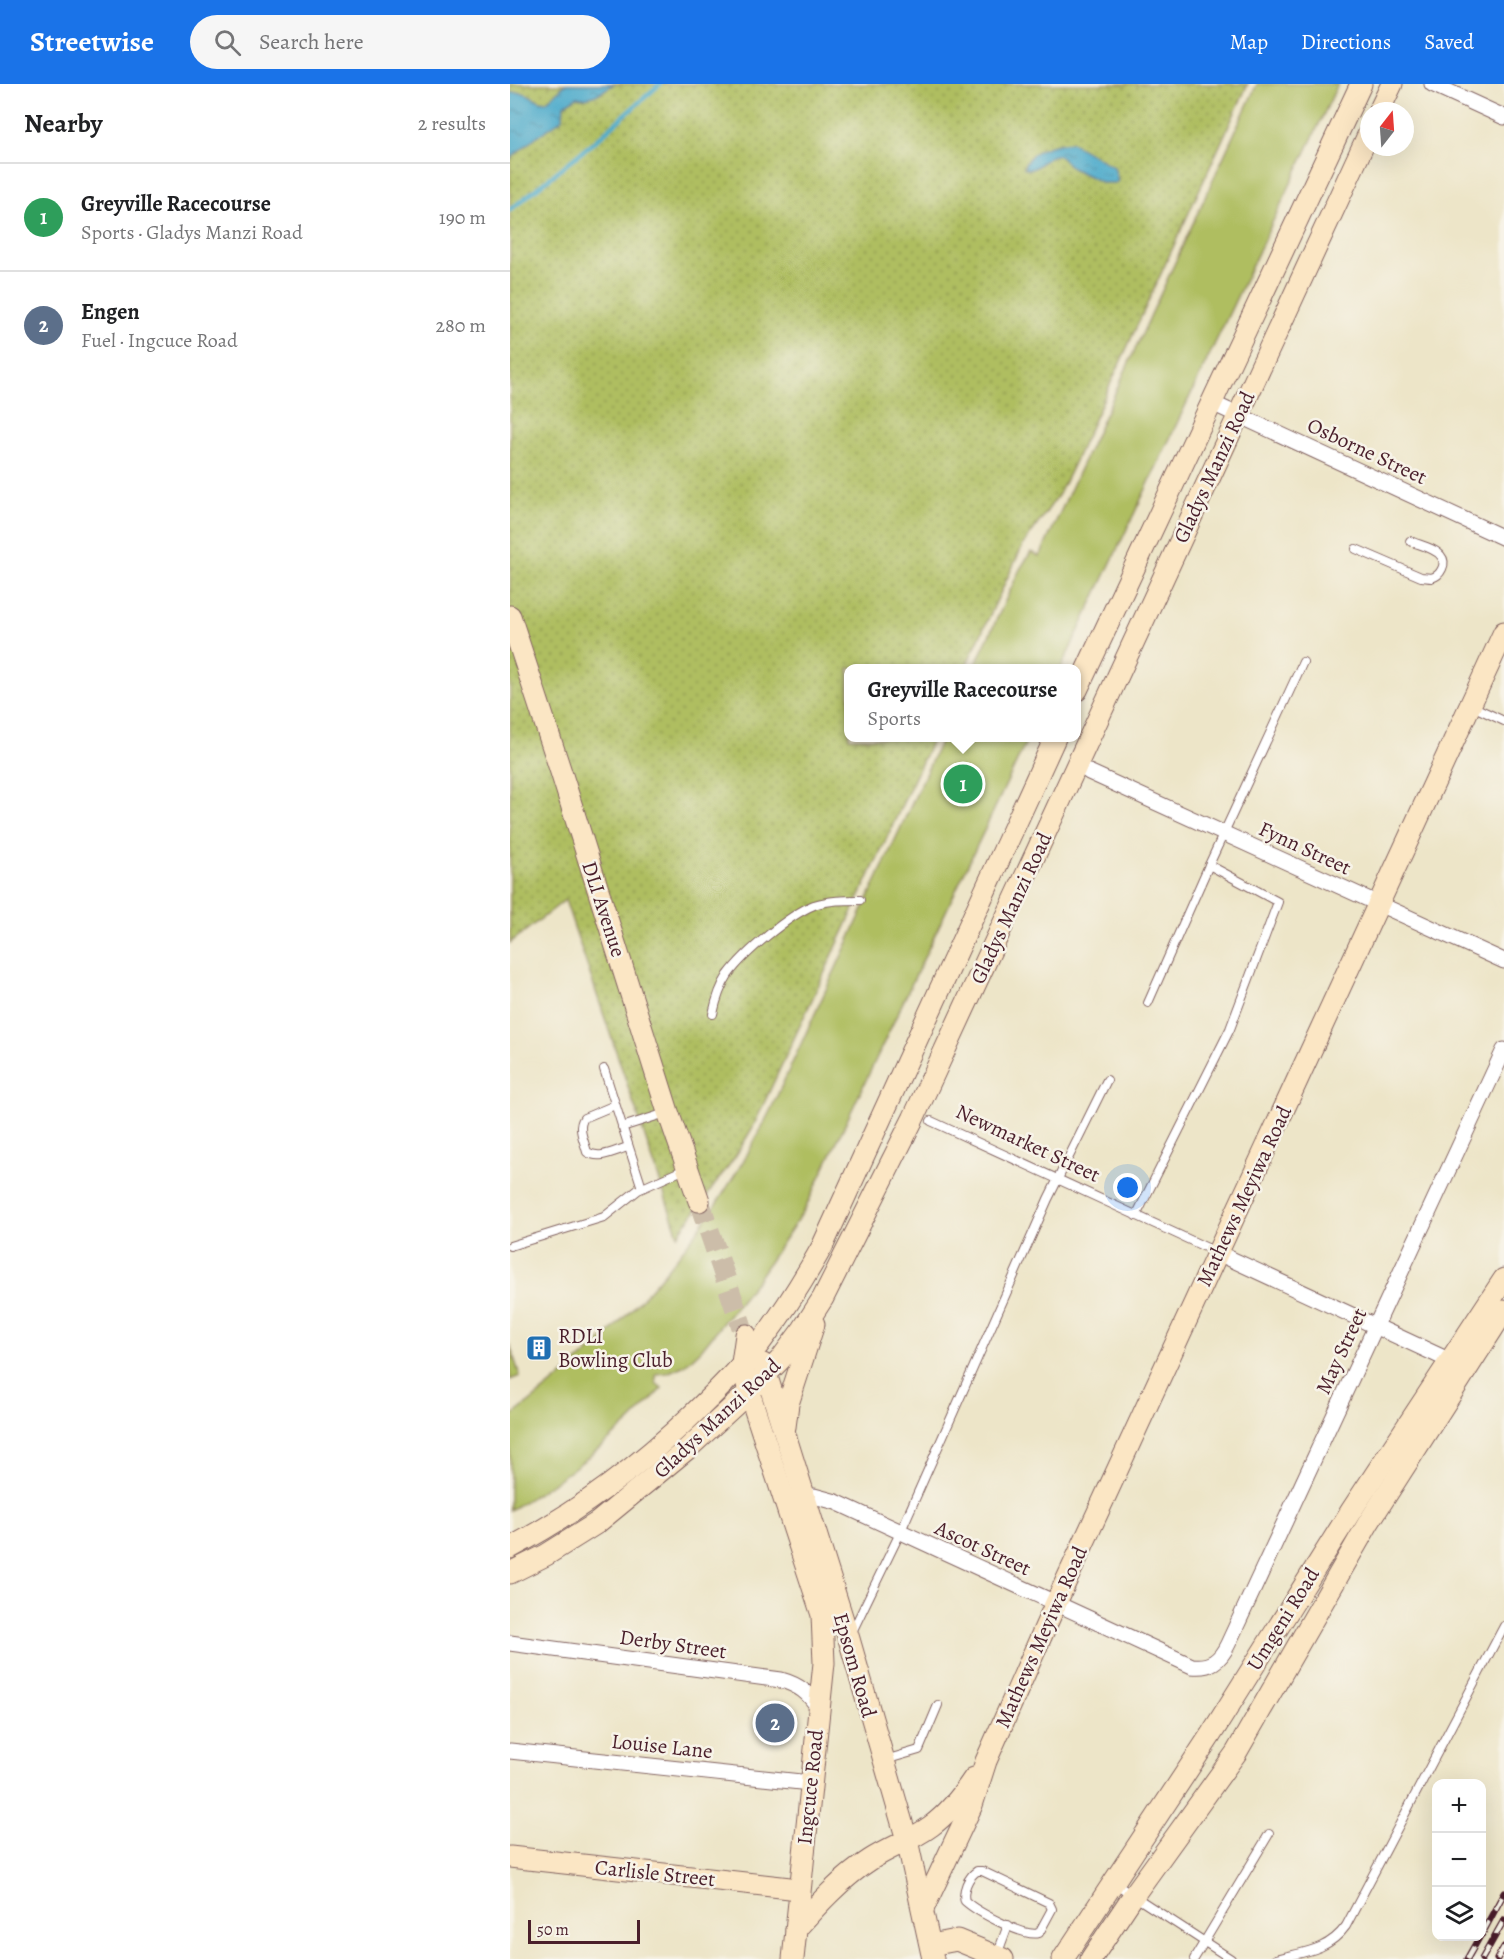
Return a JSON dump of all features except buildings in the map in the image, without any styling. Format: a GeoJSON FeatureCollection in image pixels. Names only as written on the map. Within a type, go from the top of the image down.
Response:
{"type":"FeatureCollection","features":[{"type":"Feature","properties":{"kind":"main road","name":"Gladys Manzi Road"},"geometry":{"type":"LineString","coordinates":[[1081,681],[1360,84]]}},
{"type":"Feature","properties":{"kind":"main road"},"geometry":{"type":"LineString","coordinates":[[1383,102],[1392,84]]}},
{"type":"Feature","properties":{"kind":"main road","name":"Gladys Manzi Road"},"geometry":{"type":"LineString","coordinates":[[510,1573],[597,1523],[677,1458],[766,1374],[803,1329],[823,1298],[922,1120],[1083,768],[1238,415],[1360,152]]}},
{"type":"Feature","properties":{"kind":"main road","name":"DLI Avenue"},"geometry":{"type":"LineString","coordinates":[[510,616],[668,1113],[699,1201]]}},
{"type":"Feature","properties":{"kind":"main road","name":"Mathews Meyiwa Road"},"geometry":{"type":"LineString","coordinates":[[923,1909],[972,1805],[986,1761],[1055,1605],[1504,632]]}},
{"type":"Feature","properties":{"kind":"main road","name":"Gladys Manzi Road"},"geometry":{"type":"LineString","coordinates":[[749,1336],[801,1286],[822,1247],[1052,745]]}},
{"type":"Feature","properties":{"kind":"main road"},"geometry":{"type":"LineString","coordinates":[[1052,745],[1083,768]]}},
{"type":"Feature","properties":{"kind":"main road"},"geometry":{"type":"LineString","coordinates":[[887,1108],[922,1120]]}},
{"type":"Feature","properties":{"kind":"main road","name":"Umgeni Road"},"geometry":{"type":"LineString","coordinates":[[1091,1959],[1133,1896],[1236,1753],[1369,1522],[1396,1462],[1458,1365],[1504,1279]]}},
{"type":"Feature","properties":{"kind":"main road"},"geometry":{"type":"LineString","coordinates":[[784,1432],[788,1404],[823,1298]]}},
{"type":"Feature","properties":{"kind":"main road","name":"Umgeni Road"},"geometry":{"type":"LineString","coordinates":[[1458,1365],[1504,1311]]}},
{"type":"Feature","properties":{"kind":"main road"},"geometry":{"type":"LineString","coordinates":[[742,1363],[749,1336]]}},
{"type":"Feature","properties":{"kind":"main road","name":"Epsom Road"},"geometry":{"type":"LineString","coordinates":[[749,1336],[766,1374],[849,1640],[907,1840],[932,1952]]}},
{"type":"Feature","properties":{"kind":"main road","name":"Gladys Manzi Road"},"geometry":{"type":"LineString","coordinates":[[510,1548],[582,1506],[624,1476],[718,1390],[742,1363]]}},
{"type":"Feature","properties":{"kind":"main road","name":"Epsom Road"},"geometry":{"type":"LineString","coordinates":[[742,1363],[749,1392],[822,1615]]}},
{"type":"Feature","properties":{"kind":"main road","name":"Umgeni Road"},"geometry":{"type":"LineString","coordinates":[[1063,1959],[1210,1736],[1351,1511],[1396,1462]]}},
{"type":"Feature","properties":{"kind":"main road"},"geometry":{"type":"LineString","coordinates":[[1351,1511],[1369,1522]]}},
{"type":"Feature","properties":{"kind":"main road","name":"Ingcuce Road"},"geometry":{"type":"LineString","coordinates":[[793,1959],[824,1650],[822,1615]]}},
{"type":"Feature","properties":{"kind":"main road"},"geometry":{"type":"LineString","coordinates":[[1210,1736],[1236,1753]]}},
{"type":"Feature","properties":{"kind":"main road","name":"Mathews Meyiwa Road"},"geometry":{"type":"LineString","coordinates":[[796,1929],[834,1889],[857,1869],[931,1827],[945,1815],[959,1801],[986,1761]]}},
{"type":"Feature","properties":{"kind":"main road","name":"Carlisle Street"},"geometry":{"type":"LineString","coordinates":[[510,1857],[799,1889]]}},
{"type":"Feature","properties":{"kind":"main road"},"geometry":{"type":"LineString","coordinates":[[932,1952],[957,1940],[1000,1957]]}},
{"type":"Feature","properties":{"kind":"street"},"geometry":{"type":"LineString","coordinates":[[1432,84],[1504,117]]}},
{"type":"Feature","properties":{"kind":"street","name":"Osborne Street"},"geometry":{"type":"LineString","coordinates":[[1212,403],[1504,538]]}},
{"type":"Feature","properties":{"kind":"street","name":"Fynn Street"},"geometry":{"type":"LineString","coordinates":[[1083,768],[1504,961]]}},
{"type":"Feature","properties":{"kind":"street","name":"May Street"},"geometry":{"type":"LineString","coordinates":[[1210,1666],[1224,1652],[1504,1050]]}},
{"type":"Feature","properties":{"kind":"street","name":"Newmarket Street"},"geometry":{"type":"LineString","coordinates":[[1218,1253],[1458,1365]]}},
{"type":"Feature","properties":{"kind":"street","name":"Ascot Street"},"geometry":{"type":"LineString","coordinates":[[803,1496],[814,1496],[836,1502],[1055,1605],[1192,1666],[1203,1668],[1210,1666]]}},
{"type":"Feature","properties":{"kind":"street","name":"Derby Street"},"geometry":{"type":"LineString","coordinates":[[510,1643],[781,1680],[805,1690],[819,1709]]}},
{"type":"Feature","properties":{"kind":"street","name":"Louise Lane"},"geometry":{"type":"LineString","coordinates":[[510,1750],[810,1783]]}},
{"type":"Feature","properties":{"kind":"lane"},"geometry":{"type":"LineString","coordinates":[[1356,549],[1422,577],[1432,578],[1439,574],[1444,563],[1443,557],[1437,552],[1410,541]]}},
{"type":"Feature","properties":{"kind":"lane"},"geometry":{"type":"LineString","coordinates":[[1148,1003],[1303,662]]}},
{"type":"Feature","properties":{"kind":"lane"},"geometry":{"type":"LineString","coordinates":[[1470,705],[1504,721]]}},
{"type":"Feature","properties":{"kind":"lane"},"geometry":{"type":"LineString","coordinates":[[1136,1216],[1230,1029],[1278,902],[1209,865]]}},
{"type":"Feature","properties":{"kind":"lane"},"geometry":{"type":"LineString","coordinates":[[713,1014],[720,989],[728,975],[756,946],[796,915],[815,905],[837,900],[860,900]]}},
{"type":"Feature","properties":{"kind":"lane"},"geometry":{"type":"LineString","coordinates":[[604,1069],[642,1188]]}},
{"type":"Feature","properties":{"kind":"lane"},"geometry":{"type":"LineString","coordinates":[[849,1640],[900,1533],[1048,1199],[1107,1080]]}},
{"type":"Feature","properties":{"kind":"lane"},"geometry":{"type":"LineString","coordinates":[[615,1106],[584,1118],[581,1122],[580,1127],[587,1152],[593,1156],[601,1156],[628,1147]]}},
{"type":"Feature","properties":{"kind":"lane"},"geometry":{"type":"LineString","coordinates":[[622,1127],[668,1113]]}},
{"type":"Feature","properties":{"kind":"lane","name":"Newmarket Street"},"geometry":{"type":"LineString","coordinates":[[922,1120],[1218,1253]]}},
{"type":"Feature","properties":{"kind":"lane"},"geometry":{"type":"LineString","coordinates":[[510,1246],[604,1216],[642,1188],[688,1168]]}},
{"type":"Feature","properties":{"kind":"lane"},"geometry":{"type":"LineString","coordinates":[[1276,1959],[1323,1947],[1339,1935],[1346,1926],[1504,1626]]}},
{"type":"Feature","properties":{"kind":"lane"},"geometry":{"type":"LineString","coordinates":[[883,1760],[919,1750],[938,1705]]}},
{"type":"Feature","properties":{"kind":"lane"},"geometry":{"type":"LineString","coordinates":[[1194,1959],[1269,1834]]}},
{"type":"Feature","properties":{"kind":"lane"},"geometry":{"type":"LineString","coordinates":[[982,1871],[1049,1903],[1052,1909],[1039,1933],[1034,1935],[1008,1925],[972,1907],[965,1901],[965,1888],[973,1873],[982,1871]]}},
{"type":"Feature","properties":{"kind":"lane"},"geometry":{"type":"LineString","coordinates":[[1113,1882],[1231,1959]]}},
{"type":"Feature","properties":{"kind":"lane"},"geometry":{"type":"LineString","coordinates":[[1000,1957],[1008,1925]]}},
{"type":"Feature","properties":{"kind":"green space"},"geometry":{"type":"Polygon","coordinates":[[[510,84],[1248,84],[1075,461],[1059,494],[1023,545],[967,664],[844,664],[844,742],[931,742],[753,1127],[735,1157],[678,1235],[565,900],[510,943],[510,84]]]}},
{"type":"Feature","properties":{"kind":"green space"},"geometry":{"type":"Polygon","coordinates":[[[1257,84],[1338,84],[1063,664],[976,664],[1020,569],[1031,552],[1039,556],[1257,84]]]}},
{"type":"Feature","properties":{"kind":"green space"},"geometry":{"type":"Polygon","coordinates":[[[940,742],[1026,742],[805,1209],[757,1280],[701,1350],[685,1365],[667,1373],[656,1374],[656,1383],[662,1388],[629,1423],[571,1470],[510,1510],[510,1417],[588,1352],[625,1317],[659,1279],[721,1197],[771,1109],[940,742]]]}},
{"type":"Feature","properties":{"kind":"green space"},"geometry":{"type":"Polygon","coordinates":[[[510,1345],[520,1376],[510,1380],[510,1345]]]}},
{"type":"Feature","properties":{"kind":"water"},"geometry":{"type":"Polygon","coordinates":[[[566,84],[614,84],[597,95],[587,98],[577,97],[564,105],[563,117],[560,121],[510,159],[510,93],[527,94],[546,102],[566,84]]]}},
{"type":"Feature","properties":{"kind":"water"},"geometry":{"type":"Polygon","coordinates":[[[1071,142],[1114,167],[1118,181],[1103,183],[1072,168],[1058,155],[1049,157],[1033,168],[1024,168],[1026,162],[1036,152],[1050,146],[1071,142]]]}},
{"type":"Feature","properties":{"kind":"waterway"},"geometry":{"type":"LineString","coordinates":[[510,210],[594,142],[660,84]]}},
{"type":"Feature","properties":{"kind":"tunnel"},"geometry":{"type":"LineString","coordinates":[[699,1201],[742,1327]]}},
{"type":"Feature","properties":{"kind":"railway"},"geometry":{"type":"LineString","coordinates":[[1486,1927],[1504,1893]]}},
{"type":"Feature","properties":{"kind":"railway"},"geometry":{"type":"LineString","coordinates":[[1482,1959],[1504,1920]]}},
{"type":"Feature","properties":{"kind":"railway"},"geometry":{"type":"LineString","coordinates":[[1467,1959],[1477,1941]]}},
{"type":"Feature","properties":{"kind":"railway"},"geometry":{"type":"LineString","coordinates":[[1497,1959],[1504,1947]]}},
{"type":"Feature","properties":{"kind":"place","name":"Greyville Racecourse"},"geometry":{"type":"Point","coordinates":[963,784]}},
{"type":"Feature","properties":{"kind":"place","name":"RDLI Bowling Club"},"geometry":{"type":"Point","coordinates":[539,1348]}},
{"type":"Feature","properties":{"kind":"place","name":"Engen"},"geometry":{"type":"Point","coordinates":[775,1723]}}]}
